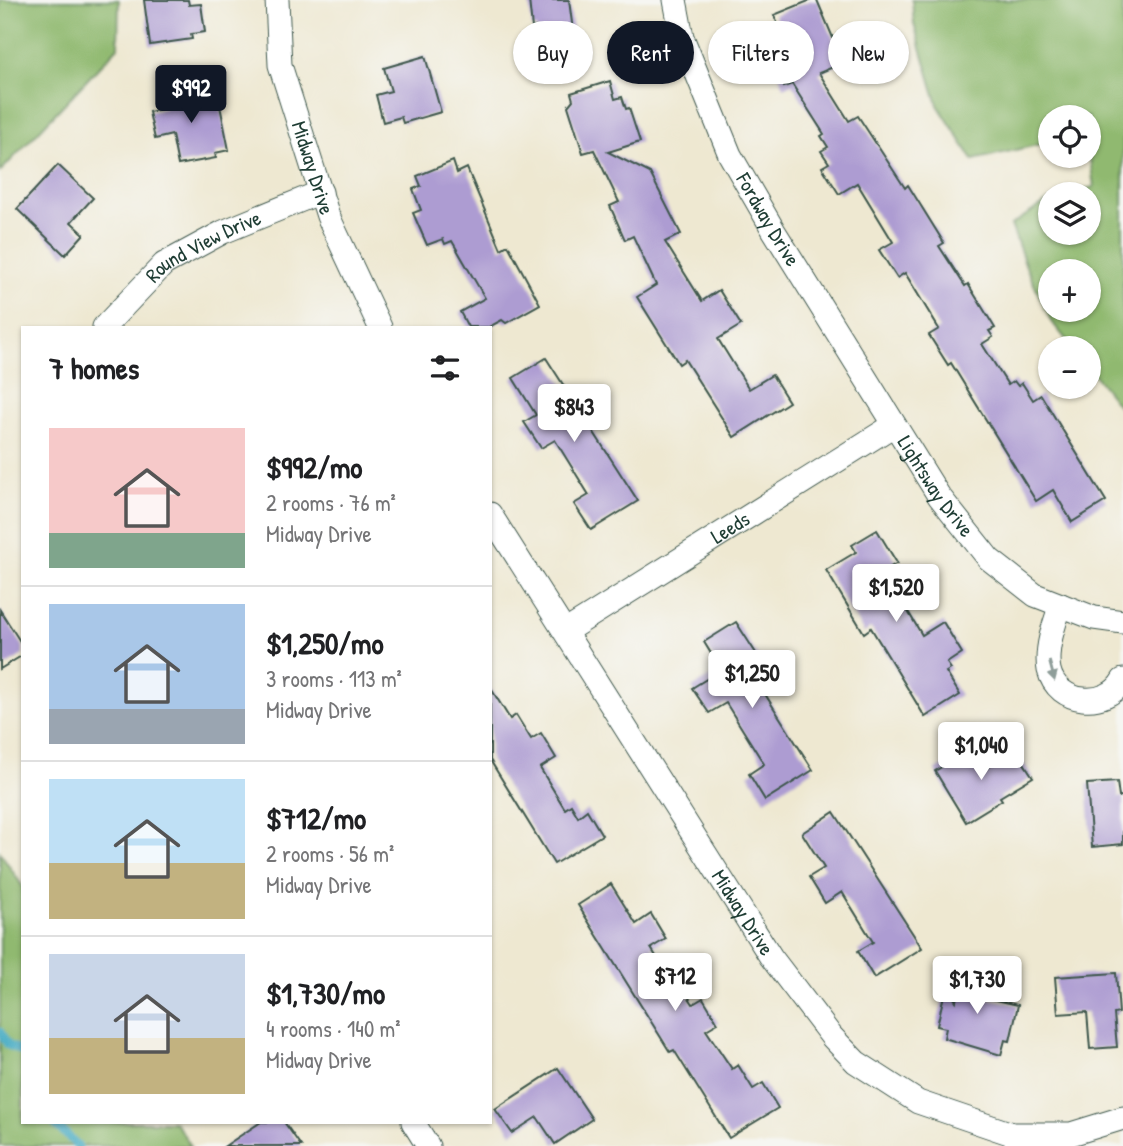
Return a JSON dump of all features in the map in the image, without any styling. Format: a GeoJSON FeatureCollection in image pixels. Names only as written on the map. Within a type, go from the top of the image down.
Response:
{"type":"FeatureCollection","features":[{"type":"Feature","properties":{"kind":"street","name":"Midway Drive"},"geometry":{"type":"LineString","coordinates":[[277,0],[280,65],[328,216],[380,326]]}},
{"type":"Feature","properties":{"kind":"street","name":"Fordway Drive"},"geometry":{"type":"LineString","coordinates":[[675,0],[682,37],[730,155],[894,425]]}},
{"type":"Feature","properties":{"kind":"street","name":"Round View Drive"},"geometry":{"type":"LineString","coordinates":[[105,326],[164,264],[223,232],[321,192]]}},
{"type":"Feature","properties":{"kind":"street","name":"Lightsway Drive"},"geometry":{"type":"LineString","coordinates":[[894,425],[939,496],[989,559],[1035,595],[1094,618],[1123,622]]}},
{"type":"Feature","properties":{"kind":"street","name":"Leeds"},"geometry":{"type":"LineString","coordinates":[[566,631],[894,425]]}},
{"type":"Feature","properties":{"kind":"street","name":"Midway Drive"},"geometry":{"type":"LineString","coordinates":[[492,517],[771,957],[832,1037],[856,1062],[918,1102],[1012,1140],[1072,1134],[1123,1118]]}},
{"type":"Feature","properties":{"kind":"street"},"geometry":{"type":"LineString","coordinates":[[1061,605],[1049,653],[1050,672],[1054,682],[1068,694],[1081,700],[1097,700],[1114,692],[1123,680]]}},
{"type":"Feature","properties":{"kind":"street"},"geometry":{"type":"LineString","coordinates":[[414,1124],[428,1146]]}},
{"type":"Feature","properties":{"kind":"green space"},"geometry":{"type":"Polygon","coordinates":[[[0,0],[119,0],[118,47],[0,172],[0,0]]]}},
{"type":"Feature","properties":{"kind":"green space"},"geometry":{"type":"Polygon","coordinates":[[[912,0],[1123,0],[1123,412],[1101,384],[1101,336],[1063,336],[1052,322],[1101,322],[1101,259],[1038,259],[1038,293],[1011,225],[1038,208],[1038,245],[1101,245],[1101,182],[1093,182],[1091,168],[1101,168],[1101,105],[1038,105],[1038,145],[973,160],[938,105],[914,24],[912,0]]]}},
{"type":"Feature","properties":{"kind":"green space"},"geometry":{"type":"Polygon","coordinates":[[[0,852],[21,884],[21,1124],[176,1124],[191,1146],[0,1146],[0,852]]]}},
{"type":"Feature","properties":{"kind":"building"},"geometry":{"type":"Polygon","coordinates":[[[144,0],[188,0],[189,5],[201,4],[205,32],[191,34],[192,39],[150,45],[144,0]]]}},
{"type":"Feature","properties":{"kind":"building"},"geometry":{"type":"Polygon","coordinates":[[[529,0],[569,0],[572,21],[531,21],[529,0]]]}},
{"type":"Feature","properties":{"kind":"building"},"geometry":{"type":"Polygon","coordinates":[[[817,0],[828,26],[828,69],[819,73],[849,121],[858,116],[905,188],[908,185],[944,243],[939,246],[965,286],[968,284],[995,328],[989,331],[993,337],[982,344],[1008,385],[1014,381],[1018,386],[1022,383],[1033,400],[1038,397],[1043,399],[1106,501],[1072,522],[1053,490],[1036,501],[951,363],[948,365],[929,335],[939,329],[905,273],[897,278],[879,250],[893,242],[857,183],[839,194],[822,167],[829,163],[821,151],[828,147],[821,136],[824,134],[792,84],[814,84],[814,21],[776,21],[774,15],[817,0]]]}},
{"type":"Feature","properties":{"kind":"building"},"geometry":{"type":"Polygon","coordinates":[[[425,56],[441,112],[403,123],[401,117],[383,122],[376,95],[391,91],[384,68],[425,56]]]}},
{"type":"Feature","properties":{"kind":"building"},"geometry":{"type":"Polygon","coordinates":[[[607,82],[611,84],[615,99],[622,97],[626,109],[629,108],[640,142],[608,152],[650,173],[681,234],[665,242],[702,301],[719,290],[741,325],[718,339],[749,389],[772,375],[789,402],[734,437],[685,360],[679,364],[637,297],[656,285],[633,236],[625,240],[610,206],[619,202],[594,150],[583,153],[568,106],[573,100],[571,93],[607,82]]]}},
{"type":"Feature","properties":{"kind":"building"},"geometry":{"type":"Polygon","coordinates":[[[203,86],[206,103],[219,101],[229,150],[215,153],[216,158],[178,165],[172,135],[155,139],[149,112],[166,108],[163,94],[203,86]]]}},
{"type":"Feature","properties":{"kind":"building"},"geometry":{"type":"Polygon","coordinates":[[[453,161],[457,173],[467,168],[501,249],[508,245],[540,304],[506,323],[502,320],[491,326],[467,326],[460,312],[485,298],[452,241],[445,244],[443,239],[427,245],[413,213],[421,210],[413,189],[421,186],[417,176],[453,161]]]}},
{"type":"Feature","properties":{"kind":"building"},"geometry":{"type":"Polygon","coordinates":[[[58,165],[93,198],[71,222],[84,234],[65,255],[17,209],[58,165]]]}},
{"type":"Feature","properties":{"kind":"building"},"geometry":{"type":"Polygon","coordinates":[[[546,358],[638,501],[591,530],[574,504],[589,495],[555,440],[541,448],[524,422],[536,415],[513,378],[546,358]]]}},
{"type":"Feature","properties":{"kind":"building"},"geometry":{"type":"Polygon","coordinates":[[[877,530],[897,563],[884,571],[922,635],[943,622],[962,653],[947,663],[951,669],[946,672],[960,695],[925,717],[871,628],[864,633],[826,570],[856,552],[852,545],[877,530]]]}},
{"type":"Feature","properties":{"kind":"building"},"geometry":{"type":"Polygon","coordinates":[[[0,610],[21,643],[21,656],[0,669],[0,610]]]}},
{"type":"Feature","properties":{"kind":"building"},"geometry":{"type":"Polygon","coordinates":[[[736,622],[770,675],[758,683],[813,770],[765,800],[749,774],[764,764],[726,703],[709,713],[692,688],[721,670],[704,642],[736,622]]]}},
{"type":"Feature","properties":{"kind":"building"},"geometry":{"type":"Polygon","coordinates":[[[492,690],[510,719],[516,715],[531,739],[541,733],[556,758],[540,768],[565,809],[571,805],[578,817],[587,810],[602,835],[554,864],[492,763],[492,690]]]}},
{"type":"Feature","properties":{"kind":"building"},"geometry":{"type":"Polygon","coordinates":[[[968,751],[980,772],[1016,751],[1033,777],[966,822],[935,771],[968,751]]]}},
{"type":"Feature","properties":{"kind":"building"},"geometry":{"type":"Polygon","coordinates":[[[1117,782],[1119,797],[1123,797],[1123,844],[1092,847],[1087,784],[1117,782]]]}},
{"type":"Feature","properties":{"kind":"building"},"geometry":{"type":"Polygon","coordinates":[[[834,812],[922,948],[874,978],[858,951],[873,942],[842,892],[825,903],[809,877],[824,868],[802,833],[834,812]]]}},
{"type":"Feature","properties":{"kind":"building"},"geometry":{"type":"Polygon","coordinates":[[[611,884],[636,924],[651,914],[666,939],[651,948],[681,997],[686,993],[693,1004],[703,998],[718,1023],[706,1030],[732,1069],[738,1065],[753,1089],[763,1083],[778,1108],[729,1138],[674,1050],[670,1052],[578,905],[611,884]]]}},
{"type":"Feature","properties":{"kind":"building"},"geometry":{"type":"Polygon","coordinates":[[[962,972],[987,978],[983,997],[1018,1005],[1010,1041],[1005,1040],[1001,1055],[944,1038],[946,1028],[937,1026],[946,986],[956,1001],[962,972]]]}},
{"type":"Feature","properties":{"kind":"building"},"geometry":{"type":"Polygon","coordinates":[[[1116,973],[1119,1013],[1114,1014],[1117,1047],[1090,1049],[1087,1012],[1058,1014],[1055,977],[1116,973]]]}},
{"type":"Feature","properties":{"kind":"building"},"geometry":{"type":"Polygon","coordinates":[[[558,1068],[592,1119],[555,1144],[537,1117],[512,1133],[495,1109],[558,1068]]]}},
{"type":"Feature","properties":{"kind":"building"},"geometry":{"type":"Polygon","coordinates":[[[258,1124],[285,1124],[301,1146],[225,1146],[258,1124]]]}},
{"type":"Feature","properties":{"kind":"waterway"},"geometry":{"type":"LineString","coordinates":[[0,1032],[8,1045],[21,1051]]}},
{"type":"Feature","properties":{"kind":"waterway"},"geometry":{"type":"LineString","coordinates":[[55,1124],[78,1146]]}}]}
